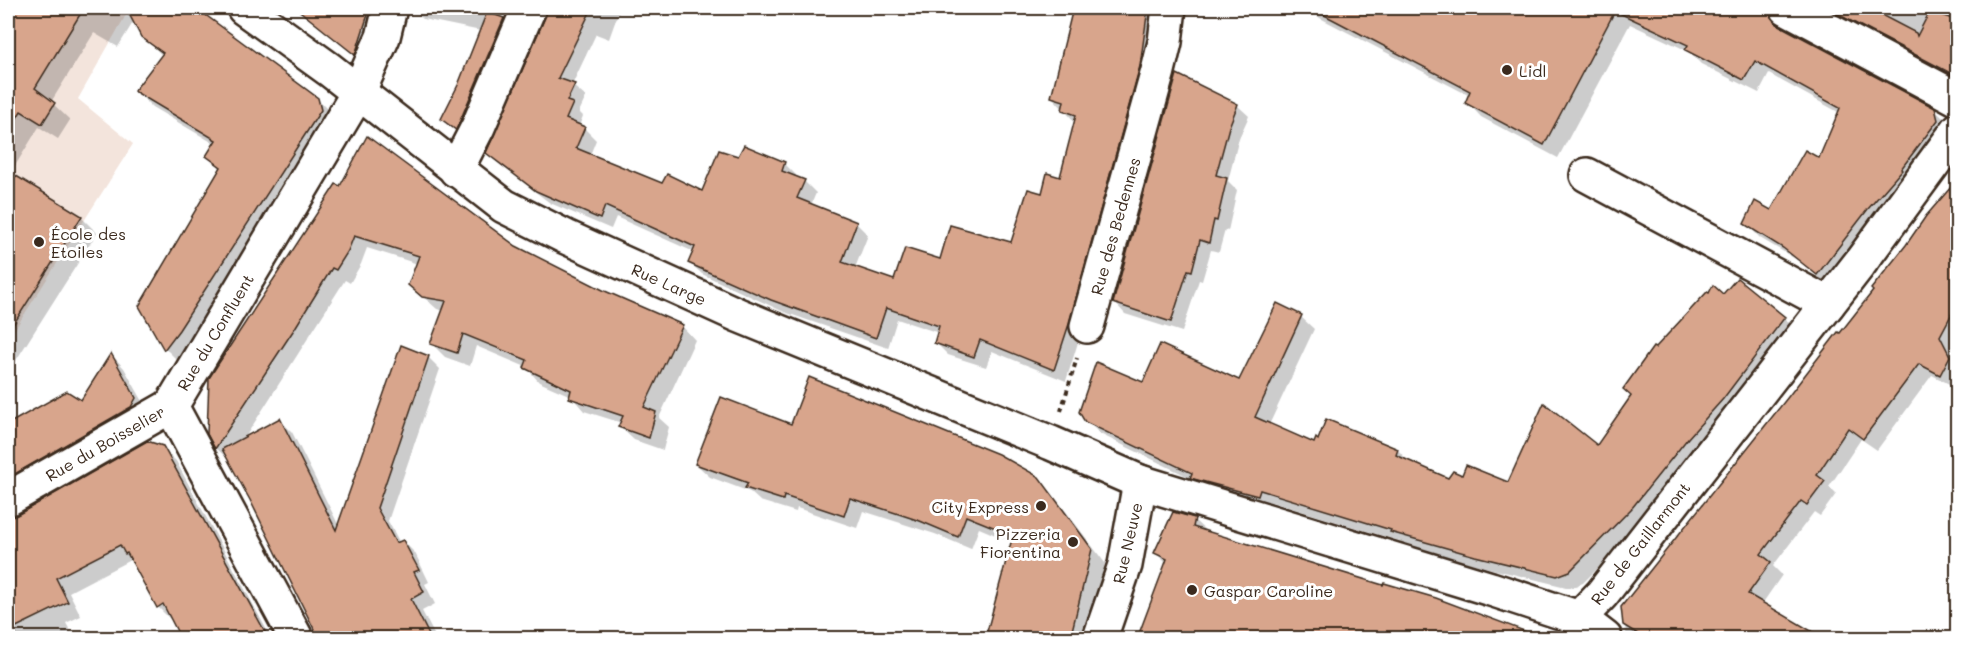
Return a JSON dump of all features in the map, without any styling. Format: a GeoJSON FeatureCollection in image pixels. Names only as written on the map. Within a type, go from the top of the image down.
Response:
{"type":"FeatureCollection","features":[{"type":"Feature","properties":{"kind":"street","name":"Rue Large"},"geometry":{"type":"LineString","coordinates":[[244,8],[504,206],[566,237],[738,315],[1051,443],[1140,482]]}},
{"type":"Feature","properties":{"kind":"street","name":"Rue du Confluent"},"geometry":{"type":"LineString","coordinates":[[296,639],[171,406],[358,93],[383,37],[390,8]]}},
{"type":"Feature","properties":{"kind":"street"},"geometry":{"type":"LineString","coordinates":[[456,170],[478,127],[529,8]]}},
{"type":"Feature","properties":{"kind":"street","name":"Rue des Bedennes"},"geometry":{"type":"LineString","coordinates":[[1087,326],[1161,62],[1166,42],[1169,8]]}},
{"type":"Feature","properties":{"kind":"street"},"geometry":{"type":"LineString","coordinates":[[1787,8],[1958,99]]}},
{"type":"Feature","properties":{"kind":"street","name":"Rue de Gaillarmont"},"geometry":{"type":"LineString","coordinates":[[1140,482],[1579,618],[1602,594],[1828,304],[1958,130]]}},
{"type":"Feature","properties":{"kind":"street"},"geometry":{"type":"LineString","coordinates":[[1587,174],[1828,304]]}},
{"type":"Feature","properties":{"kind":"street","name":"Rue du Boisselier"},"geometry":{"type":"LineString","coordinates":[[8,499],[171,406]]}},
{"type":"Feature","properties":{"kind":"street","name":"Rue Neuve"},"geometry":{"type":"LineString","coordinates":[[1100,639],[1125,565],[1140,482]]}},
{"type":"Feature","properties":{"kind":"street"},"geometry":{"type":"LineString","coordinates":[[1579,618],[1605,639]]}},
{"type":"Feature","properties":{"kind":"path"},"geometry":{"type":"LineString","coordinates":[[1051,443],[1087,326]]}},
{"type":"Feature","properties":{"kind":"shaded area","name":"École des Etoiles"},"geometry":{"type":"Polygon","coordinates":[[[8,8],[130,8],[78,99],[133,144],[8,340],[8,8]]]}},
{"type":"Feature","properties":{"kind":"building"},"geometry":{"type":"Polygon","coordinates":[[[8,8],[84,8],[35,88],[55,103],[42,124],[21,111],[8,132],[8,8]]]}},
{"type":"Feature","properties":{"kind":"building"},"geometry":{"type":"Polygon","coordinates":[[[126,8],[196,8],[318,98],[321,110],[164,350],[139,306],[221,167],[206,156],[216,140],[134,91],[163,53],[141,37],[126,8]]]}},
{"type":"Feature","properties":{"kind":"building"},"geometry":{"type":"Polygon","coordinates":[[[296,8],[370,8],[355,55],[331,36],[296,8]]]}},
{"type":"Feature","properties":{"kind":"building"},"geometry":{"type":"Polygon","coordinates":[[[547,8],[592,8],[558,78],[575,84],[567,101],[573,103],[566,119],[585,127],[576,148],[662,183],[667,174],[702,191],[719,150],[738,156],[744,145],[785,162],[782,171],[805,180],[797,198],[857,222],[842,262],[894,280],[905,248],[940,259],[950,225],[1011,242],[1028,189],[1042,193],[1047,173],[1060,177],[1076,115],[1062,110],[1064,101],[1051,97],[1073,8],[1148,8],[1140,66],[1069,324],[1054,370],[980,340],[974,357],[934,343],[939,326],[886,308],[876,338],[771,300],[688,263],[695,247],[605,206],[600,219],[536,191],[486,153],[547,8]]]}},
{"type":"Feature","properties":{"kind":"building"},"geometry":{"type":"Polygon","coordinates":[[[1311,8],[1768,8],[1771,17],[1778,25],[1935,108],[1938,120],[1902,170],[1868,209],[1817,275],[1783,248],[1744,224],[1755,201],[1771,210],[1805,150],[1819,158],[1840,108],[1755,61],[1744,80],[1685,50],[1688,45],[1615,11],[1544,145],[1465,103],[1470,91],[1311,8]]]}},
{"type":"Feature","properties":{"kind":"building"},"geometry":{"type":"Polygon","coordinates":[[[1826,8],[1868,8],[1916,33],[1917,36],[1930,11],[1958,21],[1958,77],[1826,8]]]}},
{"type":"Feature","properties":{"kind":"building"},"geometry":{"type":"Polygon","coordinates":[[[487,12],[504,18],[456,130],[441,119],[458,85],[487,12]]]}},
{"type":"Feature","properties":{"kind":"building"},"geometry":{"type":"Polygon","coordinates":[[[1177,74],[1238,104],[1216,175],[1227,178],[1217,221],[1214,220],[1209,243],[1200,240],[1192,271],[1188,270],[1171,322],[1113,303],[1177,74]]]}},
{"type":"Feature","properties":{"kind":"building"},"geometry":{"type":"Polygon","coordinates":[[[367,136],[516,246],[605,291],[683,325],[644,407],[656,412],[649,438],[618,427],[623,416],[569,398],[571,390],[524,368],[527,360],[463,334],[457,353],[430,344],[446,301],[422,297],[408,285],[419,256],[354,236],[336,270],[332,268],[215,449],[207,434],[209,378],[336,184],[340,186],[367,136]]]}},
{"type":"Feature","properties":{"kind":"building"},"geometry":{"type":"Polygon","coordinates":[[[8,171],[82,216],[8,333],[8,171]]]}},
{"type":"Feature","properties":{"kind":"building"},"geometry":{"type":"Polygon","coordinates":[[[1958,179],[1958,302],[1940,336],[1950,356],[1940,375],[1919,364],[1863,439],[1848,428],[1817,475],[1825,481],[1807,505],[1801,501],[1761,554],[1771,562],[1748,594],[1825,639],[1646,639],[1623,625],[1621,607],[1838,332],[1840,333],[1926,216],[1958,179]]]}},
{"type":"Feature","properties":{"kind":"building"},"geometry":{"type":"Polygon","coordinates":[[[1737,278],[1785,317],[1723,399],[1688,438],[1632,508],[1570,571],[1557,576],[1390,532],[1391,530],[1260,490],[1258,496],[1190,478],[1192,473],[1085,422],[1079,412],[1096,362],[1143,382],[1160,344],[1239,380],[1277,303],[1302,315],[1255,417],[1314,443],[1316,438],[1318,440],[1326,419],[1398,449],[1396,455],[1448,478],[1453,471],[1462,475],[1466,465],[1508,482],[1544,403],[1597,445],[1631,396],[1623,389],[1653,347],[1655,348],[1707,292],[1709,293],[1713,285],[1723,294],[1737,278]]]}},
{"type":"Feature","properties":{"kind":"building"},"geometry":{"type":"Polygon","coordinates":[[[401,345],[429,356],[377,508],[396,543],[403,540],[419,570],[414,572],[424,592],[411,599],[431,639],[319,639],[222,449],[280,418],[336,530],[401,345]]]}},
{"type":"Feature","properties":{"kind":"building"},"geometry":{"type":"Polygon","coordinates":[[[111,353],[136,398],[131,407],[8,478],[8,424],[67,391],[81,400],[111,353]]]}},
{"type":"Feature","properties":{"kind":"building"},"geometry":{"type":"Polygon","coordinates":[[[809,377],[998,454],[1039,477],[1092,549],[1070,639],[985,639],[1013,535],[966,516],[958,537],[920,521],[850,498],[844,516],[784,496],[783,500],[745,488],[748,483],[695,464],[721,397],[791,424],[809,377]]]}},
{"type":"Feature","properties":{"kind":"building"},"geometry":{"type":"Polygon","coordinates":[[[147,441],[163,446],[269,639],[181,639],[163,604],[157,608],[127,553],[125,554],[120,545],[56,578],[68,602],[8,631],[8,518],[147,441]]]}},
{"type":"Feature","properties":{"kind":"building"},"geometry":{"type":"Polygon","coordinates":[[[1173,512],[1195,518],[1193,527],[1383,585],[1384,583],[1436,598],[1535,635],[1534,639],[1137,639],[1167,559],[1154,553],[1173,512]]]}},
{"type":"Feature","properties":{"kind":"place","name":"Lidl"},"geometry":{"type":"Point","coordinates":[1507,70]}},
{"type":"Feature","properties":{"kind":"place","name":"École des Etoiles"},"geometry":{"type":"Point","coordinates":[39,242]}},
{"type":"Feature","properties":{"kind":"place","name":"City Express"},"geometry":{"type":"Point","coordinates":[1041,506]}},
{"type":"Feature","properties":{"kind":"place","name":"Pizzeria Fiorentina"},"geometry":{"type":"Point","coordinates":[1073,542]}},
{"type":"Feature","properties":{"kind":"place","name":"Gaspar Caroline"},"geometry":{"type":"Point","coordinates":[1192,590]}}]}
